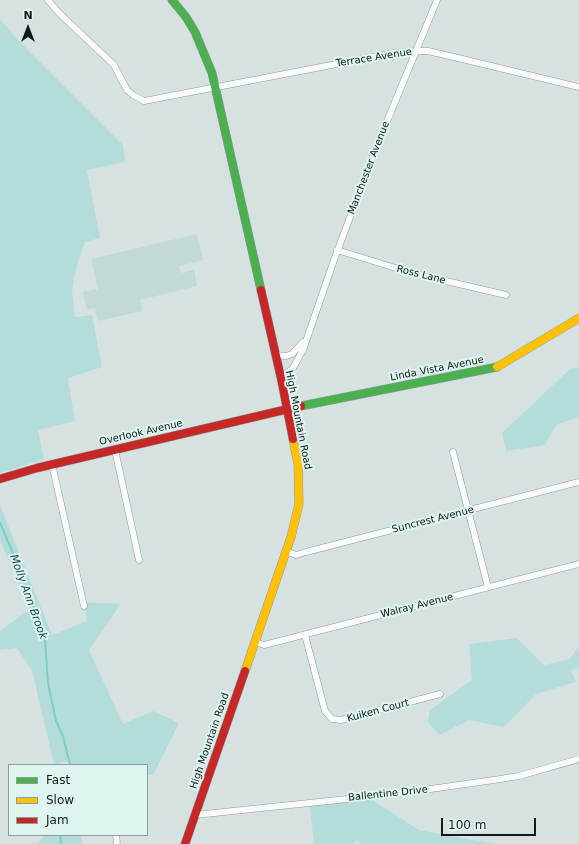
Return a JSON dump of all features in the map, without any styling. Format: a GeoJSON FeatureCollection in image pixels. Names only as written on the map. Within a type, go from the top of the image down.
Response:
{"type":"FeatureCollection","features":[{"type":"Feature","properties":{"kind":"street","name":"Terrace Avenue"},"geometry":{"type":"LineString","coordinates":[[48,0],[59,13],[114,65],[127,90],[138,99],[149,101],[394,53],[416,51],[428,51],[579,87]]}},
{"type":"Feature","properties":{"kind":"street","name":"High Mountain Road"},"geometry":{"type":"LineString","coordinates":[[172,0],[186,17],[195,32],[210,67],[216,88],[281,378],[298,464],[299,477],[299,504],[297,516],[185,844]]}},
{"type":"Feature","properties":{"kind":"street","name":"Manchester Avenue"},"geometry":{"type":"LineString","coordinates":[[281,378],[290,371],[299,360],[337,250],[374,153],[436,0]]}},
{"type":"Feature","properties":{"kind":"street","name":"Ross Lane"},"geometry":{"type":"LineString","coordinates":[[337,250],[412,273],[506,295]]}},
{"type":"Feature","properties":{"kind":"street","name":"Linda Vista Avenue"},"geometry":{"type":"LineString","coordinates":[[287,409],[496,367],[579,318]]}},
{"type":"Feature","properties":{"kind":"street","name":"Manchester Avenue"},"geometry":{"type":"LineString","coordinates":[[275,355],[286,356],[292,354],[307,338]]}},
{"type":"Feature","properties":{"kind":"street","name":"Overlook Avenue"},"geometry":{"type":"LineString","coordinates":[[0,479],[52,464],[287,409]]}},
{"type":"Feature","properties":{"kind":"street"},"geometry":{"type":"LineString","coordinates":[[115,450],[139,560]]}},
{"type":"Feature","properties":{"kind":"street"},"geometry":{"type":"LineString","coordinates":[[454,452],[488,587]]}},
{"type":"Feature","properties":{"kind":"street"},"geometry":{"type":"LineString","coordinates":[[52,464],[84,606]]}},
{"type":"Feature","properties":{"kind":"street","name":"Suncrest Avenue"},"geometry":{"type":"LineString","coordinates":[[286,551],[296,555],[579,482]]}},
{"type":"Feature","properties":{"kind":"street","name":"Walray Avenue"},"geometry":{"type":"LineString","coordinates":[[254,642],[264,645],[579,564]]}},
{"type":"Feature","properties":{"kind":"street","name":"Kuiken Court"},"geometry":{"type":"LineString","coordinates":[[305,635],[325,711],[332,718],[341,720],[440,694]]}},
{"type":"Feature","properties":{"kind":"street","name":"Ballentine Drive"},"geometry":{"type":"LineString","coordinates":[[195,815],[395,794],[494,780],[518,776],[579,759]]}},
{"type":"Feature","properties":{"kind":"shaded area"},"geometry":{"type":"Polygon","coordinates":[[[0,19],[17,39],[123,145],[125,162],[87,170],[100,238],[85,242],[75,272],[72,292],[75,317],[92,315],[102,367],[68,378],[75,421],[38,430],[44,459],[0,473],[0,19]]]}},
{"type":"Feature","properties":{"kind":"shaded area"},"geometry":{"type":"Polygon","coordinates":[[[197,234],[203,260],[179,266],[181,273],[194,270],[197,286],[140,300],[142,311],[98,321],[95,308],[87,310],[83,292],[98,289],[91,259],[197,234]]]}},
{"type":"Feature","properties":{"kind":"shaded area"},"geometry":{"type":"Polygon","coordinates":[[[579,367],[579,417],[556,425],[545,445],[506,451],[502,433],[570,369],[579,367]]]}},
{"type":"Feature","properties":{"kind":"shaded area"},"geometry":{"type":"Polygon","coordinates":[[[0,505],[52,635],[87,621],[84,602],[121,604],[89,650],[123,724],[153,711],[179,723],[153,775],[148,775],[148,764],[69,764],[69,761],[54,764],[32,671],[17,648],[0,650],[0,631],[30,609],[0,540],[0,505]]]}},
{"type":"Feature","properties":{"kind":"shaded area"},"geometry":{"type":"Polygon","coordinates":[[[517,638],[544,665],[570,659],[579,646],[579,668],[571,670],[576,682],[536,694],[504,727],[469,720],[439,735],[428,722],[430,710],[472,680],[469,644],[517,638]]]}},
{"type":"Feature","properties":{"kind":"shaded area"},"geometry":{"type":"Polygon","coordinates":[[[366,796],[419,830],[495,844],[365,844],[355,841],[355,844],[314,844],[309,801],[366,796]]]}},
{"type":"Feature","properties":{"kind":"shaded area"},"geometry":{"type":"Polygon","coordinates":[[[45,836],[80,836],[83,844],[36,844],[45,836]]]}},
{"type":"Feature","properties":{"kind":"waterway","name":"Molly Ann Brook"},"geometry":{"type":"LineString","coordinates":[[0,523],[24,579],[45,640],[48,683],[56,721],[63,736],[70,764]]}},
{"type":"Feature","properties":{"kind":"waterway","name":"Molly Ann Brook"},"geometry":{"type":"LineString","coordinates":[[60,836],[61,844]]}},
{"type":"Feature","properties":{"kind":"traffic: fast"},"geometry":{"type":"LineString","coordinates":[[172,0],[186,17],[195,32],[212,73],[261,290]]}},
{"type":"Feature","properties":{"kind":"traffic: fast"},"geometry":{"type":"LineString","coordinates":[[301,406],[497,367]]}},
{"type":"Feature","properties":{"kind":"traffic: slow"},"geometry":{"type":"LineString","coordinates":[[497,367],[579,318]]}},
{"type":"Feature","properties":{"kind":"traffic: slow"},"geometry":{"type":"LineString","coordinates":[[245,671],[291,537],[299,504],[298,464],[293,439]]}},
{"type":"Feature","properties":{"kind":"traffic: jam"},"geometry":{"type":"LineString","coordinates":[[261,290],[293,439]]}},
{"type":"Feature","properties":{"kind":"traffic: jam"},"geometry":{"type":"LineString","coordinates":[[0,479],[37,468],[301,406]]}},
{"type":"Feature","properties":{"kind":"traffic: jam"},"geometry":{"type":"LineString","coordinates":[[185,844],[245,671]]}}]}
